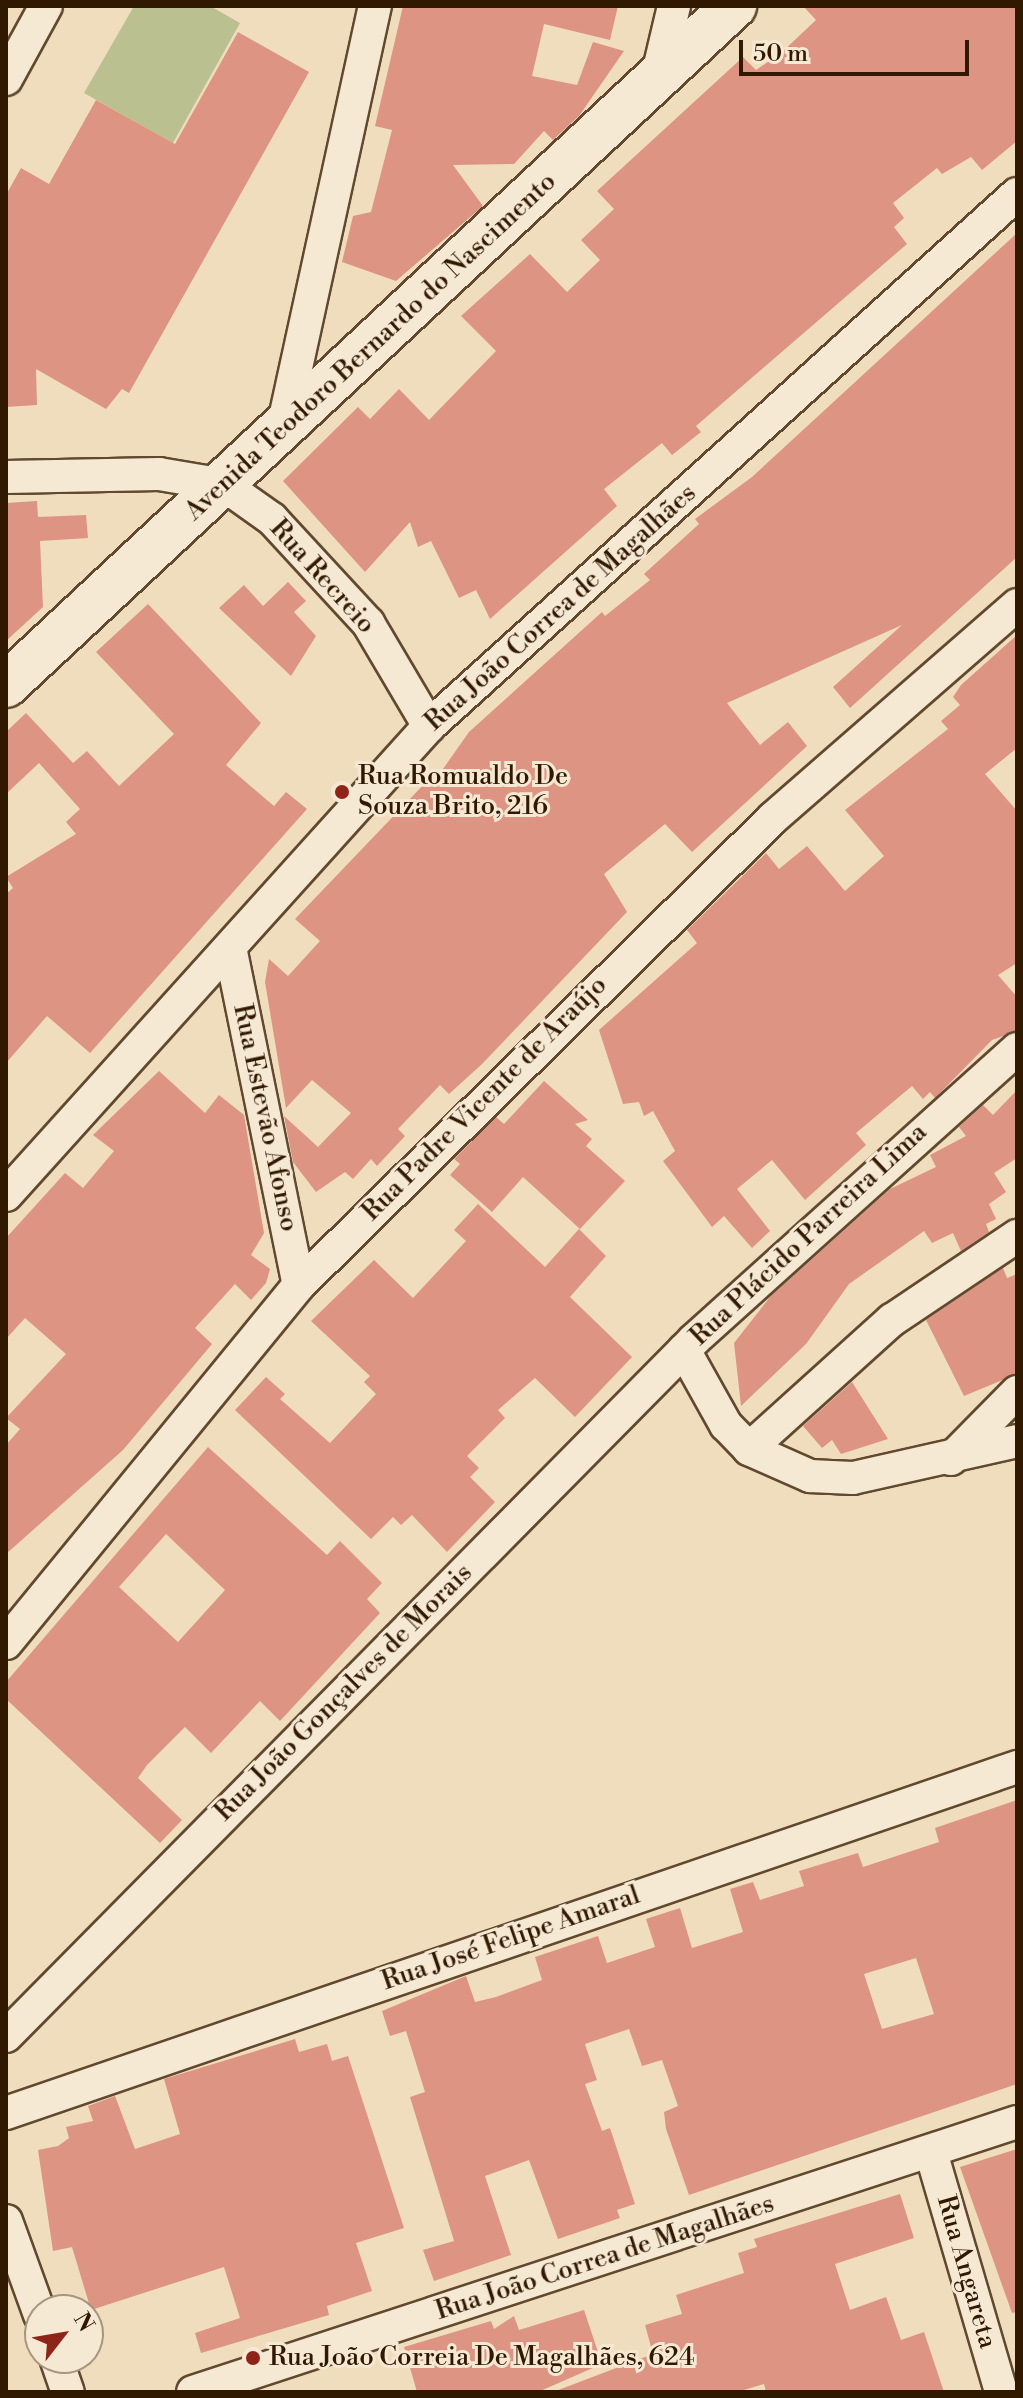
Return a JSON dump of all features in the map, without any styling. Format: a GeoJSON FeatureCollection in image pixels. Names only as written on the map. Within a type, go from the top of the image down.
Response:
{"type":"FeatureCollection","features":[{"type":"Feature","properties":{"kind":"street"},"geometry":{"type":"LineString","coordinates":[[6,79],[46,6]]}},
{"type":"Feature","properties":{"kind":"street"},"geometry":{"type":"LineString","coordinates":[[282,432],[375,6]]}},
{"type":"Feature","properties":{"kind":"street"},"geometry":{"type":"LineString","coordinates":[[657,78],[674,6]]}},
{"type":"Feature","properties":{"kind":"street","name":"Avenida Teodoro Bernardo do Nascimento"},"geometry":{"type":"LineString","coordinates":[[6,685],[282,432],[734,6]]}},
{"type":"Feature","properties":{"kind":"street","name":"Rua João Correa de Magalhães"},"geometry":{"type":"LineString","coordinates":[[6,1195],[231,952],[429,726],[1017,194]]}},
{"type":"Feature","properties":{"kind":"street"},"geometry":{"type":"LineString","coordinates":[[6,477],[159,474],[224,485]]}},
{"type":"Feature","properties":{"kind":"street","name":"Rua Recreio"},"geometry":{"type":"LineString","coordinates":[[224,485],[272,519],[368,623],[429,726]]}},
{"type":"Feature","properties":{"kind":"street","name":"Rua Padre Vicente de Araújo"},"geometry":{"type":"LineString","coordinates":[[6,1643],[299,1285],[773,818],[1017,605]]}},
{"type":"Feature","properties":{"kind":"street","name":"Rua Estevão Afonso"},"geometry":{"type":"LineString","coordinates":[[231,952],[299,1285]]}},
{"type":"Feature","properties":{"kind":"street","name":"Rua Plácido Parreira Lima"},"geometry":{"type":"LineString","coordinates":[[1017,1049],[845,1196],[684,1350],[726,1425],[749,1449],[810,1476],[853,1478],[951,1459],[1017,1441]]}},
{"type":"Feature","properties":{"kind":"street"},"geometry":{"type":"LineString","coordinates":[[749,1449],[892,1320],[1017,1236]]}},
{"type":"Feature","properties":{"kind":"street","name":"Rua João Gonçalves de Morais"},"geometry":{"type":"LineString","coordinates":[[6,2036],[684,1350]]}},
{"type":"Feature","properties":{"kind":"street"},"geometry":{"type":"LineString","coordinates":[[951,1459],[1017,1392]]}},
{"type":"Feature","properties":{"kind":"street","name":"Rua José Felipe Amaral"},"geometry":{"type":"LineString","coordinates":[[6,2113],[1017,1767]]}},
{"type":"Feature","properties":{"kind":"street","name":"Rua João Correa de Magalhães"},"geometry":{"type":"LineString","coordinates":[[193,2392],[1017,2122]]}},
{"type":"Feature","properties":{"kind":"street","name":"Rua Angareta"},"geometry":{"type":"LineString","coordinates":[[931,2152],[1001,2392]]}},
{"type":"Feature","properties":{"kind":"street"},"geometry":{"type":"LineString","coordinates":[[6,2221],[32,2294]]}},
{"type":"Feature","properties":{"kind":"green space"},"geometry":{"type":"Polygon","coordinates":[[[134,6],[210,6],[240,23],[173,143],[84,93],[134,6]]]}},
{"type":"Feature","properties":{"kind":"building"},"geometry":{"type":"Polygon","coordinates":[[[403,6],[618,6],[610,40],[544,24],[532,76],[577,85],[593,42],[624,51],[579,116],[553,140],[544,131],[514,164],[453,165],[483,206],[396,281],[342,262],[353,216],[371,212],[392,130],[375,126],[403,6]]]}},
{"type":"Feature","properties":{"kind":"building"},"geometry":{"type":"Polygon","coordinates":[[[803,6],[1017,6],[1017,141],[982,170],[971,157],[942,174],[937,168],[893,203],[904,218],[894,227],[907,244],[696,426],[701,432],[672,455],[662,443],[604,489],[617,506],[490,619],[476,590],[459,598],[431,541],[418,547],[410,522],[365,572],[283,481],[358,407],[370,419],[399,389],[429,420],[496,351],[461,316],[530,254],[567,292],[600,260],[581,240],[614,209],[597,191],[743,57],[756,70],[781,53],[816,20],[803,6]]]}},
{"type":"Feature","properties":{"kind":"building"},"geometry":{"type":"Polygon","coordinates":[[[238,32],[309,72],[129,393],[122,389],[106,409],[36,369],[37,405],[6,407],[6,195],[21,168],[49,184],[96,100],[175,144],[238,32]]]}},
{"type":"Feature","properties":{"kind":"building"},"geometry":{"type":"Polygon","coordinates":[[[1017,233],[1017,557],[850,708],[833,687],[902,625],[727,703],[760,745],[788,722],[807,746],[692,852],[665,824],[604,874],[627,912],[482,1064],[449,1094],[440,1085],[398,1129],[405,1136],[377,1166],[371,1159],[353,1179],[345,1172],[316,1192],[293,1162],[284,1116],[318,1147],[351,1113],[312,1080],[286,1108],[265,982],[269,959],[288,976],[320,941],[295,919],[427,781],[431,786],[469,732],[602,612],[605,616],[650,580],[644,574],[699,524],[695,519],[752,477],[1017,233]]]}},
{"type":"Feature","properties":{"kind":"building"},"geometry":{"type":"Polygon","coordinates":[[[37,501],[38,517],[86,515],[88,538],[40,541],[43,607],[6,641],[6,503],[37,501]]]}},
{"type":"Feature","properties":{"kind":"building"},"geometry":{"type":"Polygon","coordinates":[[[288,582],[306,601],[294,612],[316,636],[291,676],[219,608],[244,585],[263,606],[288,582]]]}},
{"type":"Feature","properties":{"kind":"building"},"geometry":{"type":"Polygon","coordinates":[[[148,604],[261,723],[226,765],[274,806],[286,792],[307,809],[90,1053],[47,1016],[6,1063],[6,894],[13,888],[6,877],[76,834],[66,822],[80,809],[39,763],[6,794],[6,732],[26,713],[73,763],[87,751],[119,786],[174,734],[96,652],[148,604]]]}},
{"type":"Feature","properties":{"kind":"building"},"geometry":{"type":"Polygon","coordinates":[[[1017,635],[1017,748],[985,774],[1017,811],[1017,963],[998,975],[1017,997],[1017,1031],[992,1040],[935,1098],[930,1092],[923,1099],[912,1086],[856,1133],[866,1145],[805,1200],[772,1160],[737,1189],[770,1231],[752,1248],[724,1216],[712,1227],[663,1161],[675,1151],[653,1111],[644,1116],[639,1102],[623,1104],[599,1030],[697,943],[687,930],[766,853],[779,869],[807,846],[845,891],[884,856],[845,810],[948,729],[941,721],[960,705],[953,697],[961,685],[1017,635]]]}},
{"type":"Feature","properties":{"kind":"building"},"geometry":{"type":"Polygon","coordinates":[[[159,1071],[205,1113],[219,1095],[244,1115],[264,1233],[251,1255],[270,1269],[266,1283],[251,1300],[235,1284],[195,1328],[212,1344],[123,1450],[6,1554],[6,1445],[20,1429],[6,1418],[66,1354],[25,1318],[6,1339],[6,1238],[65,1173],[83,1188],[114,1151],[93,1135],[159,1071]]]}},
{"type":"Feature","properties":{"kind":"building"},"geometry":{"type":"Polygon","coordinates":[[[544,1081],[588,1120],[575,1124],[592,1139],[586,1146],[625,1181],[580,1229],[523,1177],[492,1212],[450,1175],[460,1164],[454,1159],[496,1117],[504,1124],[544,1081]]]}},
{"type":"Feature","properties":{"kind":"building"},"geometry":{"type":"Polygon","coordinates":[[[1017,1090],[1017,1158],[994,1173],[1006,1192],[989,1204],[996,1219],[986,1224],[989,1232],[961,1251],[953,1233],[932,1243],[924,1231],[849,1284],[806,1344],[741,1406],[734,1343],[770,1297],[890,1189],[936,1167],[930,1155],[966,1136],[959,1127],[983,1105],[993,1115],[1017,1090]]]}},
{"type":"Feature","properties":{"kind":"building"},"geometry":{"type":"Polygon","coordinates":[[[478,1204],[545,1267],[579,1229],[606,1256],[570,1297],[632,1357],[575,1417],[535,1378],[498,1410],[505,1418],[467,1456],[479,1468],[470,1477],[495,1502],[447,1552],[412,1515],[401,1525],[393,1517],[371,1539],[235,1410],[266,1377],[285,1394],[280,1399],[330,1443],[376,1394],[364,1382],[370,1376],[311,1321],[374,1260],[413,1298],[466,1241],[454,1230],[478,1204]]]}},
{"type":"Feature","properties":{"kind":"building"},"geometry":{"type":"Polygon","coordinates":[[[1003,1268],[1007,1278],[1017,1274],[1017,1374],[964,1396],[926,1320],[1003,1268]]]}},
{"type":"Feature","properties":{"kind":"building"},"geometry":{"type":"Polygon","coordinates":[[[852,1382],[888,1439],[841,1454],[832,1440],[822,1448],[803,1426],[852,1382]]]}},
{"type":"Feature","properties":{"kind":"building"},"geometry":{"type":"Polygon","coordinates":[[[208,1447],[327,1555],[340,1541],[382,1583],[367,1599],[380,1613],[280,1721],[260,1701],[211,1753],[185,1727],[147,1765],[138,1778],[182,1820],[160,1843],[6,1699],[6,1682],[208,1447]],[[166,1534],[119,1587],[178,1642],[225,1590],[166,1534]]]}},
{"type":"Feature","properties":{"kind":"building"},"geometry":{"type":"Polygon","coordinates":[[[1017,1800],[1017,2084],[689,2195],[666,2129],[664,2112],[678,2106],[662,2060],[642,2066],[629,2029],[585,2044],[597,2080],[585,2084],[602,2131],[610,2128],[635,2204],[617,2210],[620,2218],[558,2239],[529,2160],[485,2176],[511,2255],[434,2281],[423,2250],[454,2241],[410,2097],[425,2092],[406,2031],[390,2036],[382,2011],[466,1976],[475,2002],[496,1997],[542,1980],[535,1957],[598,1936],[607,1963],[655,1947],[646,1919],[680,1908],[692,1948],[743,1932],[730,1889],[753,1882],[760,1900],[804,1886],[799,1871],[858,1853],[863,1867],[939,1842],[935,1828],[1017,1800]],[[916,1958],[864,1974],[882,2029],[934,2014],[916,1958]]]}},
{"type":"Feature","properties":{"kind":"building"},"geometry":{"type":"Polygon","coordinates":[[[295,2039],[299,2052],[327,2044],[332,2061],[348,2056],[404,2228],[356,2243],[372,2291],[327,2306],[329,2315],[201,2353],[195,2333],[240,2318],[224,2267],[104,2306],[104,2294],[86,2294],[72,2247],[53,2251],[38,2150],[58,2146],[69,2138],[66,2127],[93,2121],[88,2106],[115,2096],[135,2149],[180,2134],[164,2079],[295,2039]]]}},
{"type":"Feature","properties":{"kind":"building"},"geometry":{"type":"Polygon","coordinates":[[[1017,2149],[1017,2312],[1012,2313],[960,2167],[1017,2149]]]}},
{"type":"Feature","properties":{"kind":"building"},"geometry":{"type":"Polygon","coordinates":[[[900,2194],[914,2238],[835,2264],[850,2310],[886,2297],[901,2340],[924,2332],[944,2392],[766,2392],[764,2384],[737,2392],[553,2392],[653,2354],[645,2325],[682,2314],[676,2295],[744,2273],[738,2253],[757,2247],[754,2239],[900,2194]]]}},
{"type":"Feature","properties":{"kind":"building"},"geometry":{"type":"Polygon","coordinates":[[[584,2310],[602,2364],[538,2392],[417,2392],[404,2347],[491,2321],[494,2329],[514,2316],[519,2330],[584,2310]]]}},
{"type":"Feature","properties":{"kind":"place","name":"Rua Romualdo De Souza Brito, 216"},"geometry":{"type":"Point","coordinates":[342,792]}},
{"type":"Feature","properties":{"kind":"place","name":"Rua João Correia De Magalhães, 624"},"geometry":{"type":"Point","coordinates":[253,2358]}}]}
